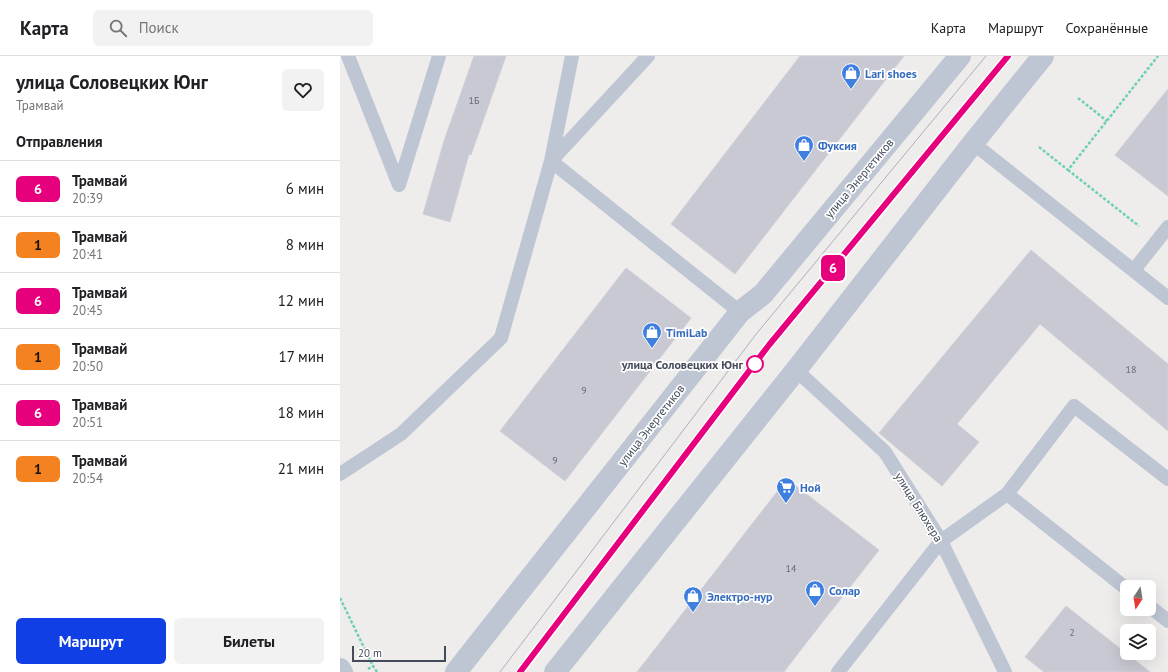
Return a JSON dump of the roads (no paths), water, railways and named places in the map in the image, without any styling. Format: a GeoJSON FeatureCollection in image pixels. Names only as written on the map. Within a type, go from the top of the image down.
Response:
{"type":"FeatureCollection","features":[{"type":"Feature","properties":{"kind":"street","name":"улица Энергетиков"},"geometry":{"type":"LineString","coordinates":[[456,672],[740,312],[763,294],[960,56]]}},
{"type":"Feature","properties":{"kind":"street"},"geometry":{"type":"LineString","coordinates":[[555,672],[796,370],[973,142],[1043,56]]}},
{"type":"Feature","properties":{"kind":"lane"},"geometry":{"type":"LineString","coordinates":[[348,56],[399,185],[439,56]]}},
{"type":"Feature","properties":{"kind":"lane"},"geometry":{"type":"LineString","coordinates":[[340,474],[401,434],[500,338],[551,161],[572,56]]}},
{"type":"Feature","properties":{"kind":"lane"},"geometry":{"type":"LineString","coordinates":[[551,161],[648,56]]}},
{"type":"Feature","properties":{"kind":"lane"},"geometry":{"type":"LineString","coordinates":[[973,142],[1168,298]]}},
{"type":"Feature","properties":{"kind":"lane"},"geometry":{"type":"LineString","coordinates":[[551,161],[740,312]]}},
{"type":"Feature","properties":{"kind":"lane"},"geometry":{"type":"LineString","coordinates":[[1134,270],[1168,227]]}},
{"type":"Feature","properties":{"kind":"lane","name":"улица Блюхера"},"geometry":{"type":"LineString","coordinates":[[796,370],[885,452],[941,541],[1005,672]]}},
{"type":"Feature","properties":{"kind":"lane"},"geometry":{"type":"LineString","coordinates":[[838,672],[941,541],[1007,494],[1074,406],[1168,479]]}},
{"type":"Feature","properties":{"kind":"lane"},"geometry":{"type":"LineString","coordinates":[[1007,494],[1120,583]]}},
{"type":"Feature","properties":{"kind":"lane"},"geometry":{"type":"LineString","coordinates":[[1156,612],[1168,621]]}},
{"type":"Feature","properties":{"kind":"tram line"},"geometry":{"type":"LineString","coordinates":[[500,672],[757,333],[986,56]]}},
{"type":"Feature","properties":{"kind":"tram line"},"geometry":{"type":"LineString","coordinates":[[520,672],[769,345],[1008,56]]}},
{"type":"Feature","properties":{"kind":"tram line","name":"6"},"geometry":{"type":"LineString","coordinates":[[520,672],[769,345],[1008,56]]}},
{"type":"Feature","properties":{"kind":"place","name":"Lari shoes"},"geometry":{"type":"Point","coordinates":[851,90]}},
{"type":"Feature","properties":{"kind":"place","name":"Фуксия"},"geometry":{"type":"Point","coordinates":[804,162]}},
{"type":"Feature","properties":{"kind":"place","name":"TimiLab"},"geometry":{"type":"Point","coordinates":[652,349]}},
{"type":"Feature","properties":{"kind":"place","name":"улица Соловецких Юнг"},"geometry":{"type":"Point","coordinates":[755,364]}},
{"type":"Feature","properties":{"kind":"place","name":"Ной"},"geometry":{"type":"Point","coordinates":[786,504]}},
{"type":"Feature","properties":{"kind":"place","name":"Солар"},"geometry":{"type":"Point","coordinates":[815,607]}},
{"type":"Feature","properties":{"kind":"place","name":"Электро-нур"},"geometry":{"type":"Point","coordinates":[693,613]}}]}
